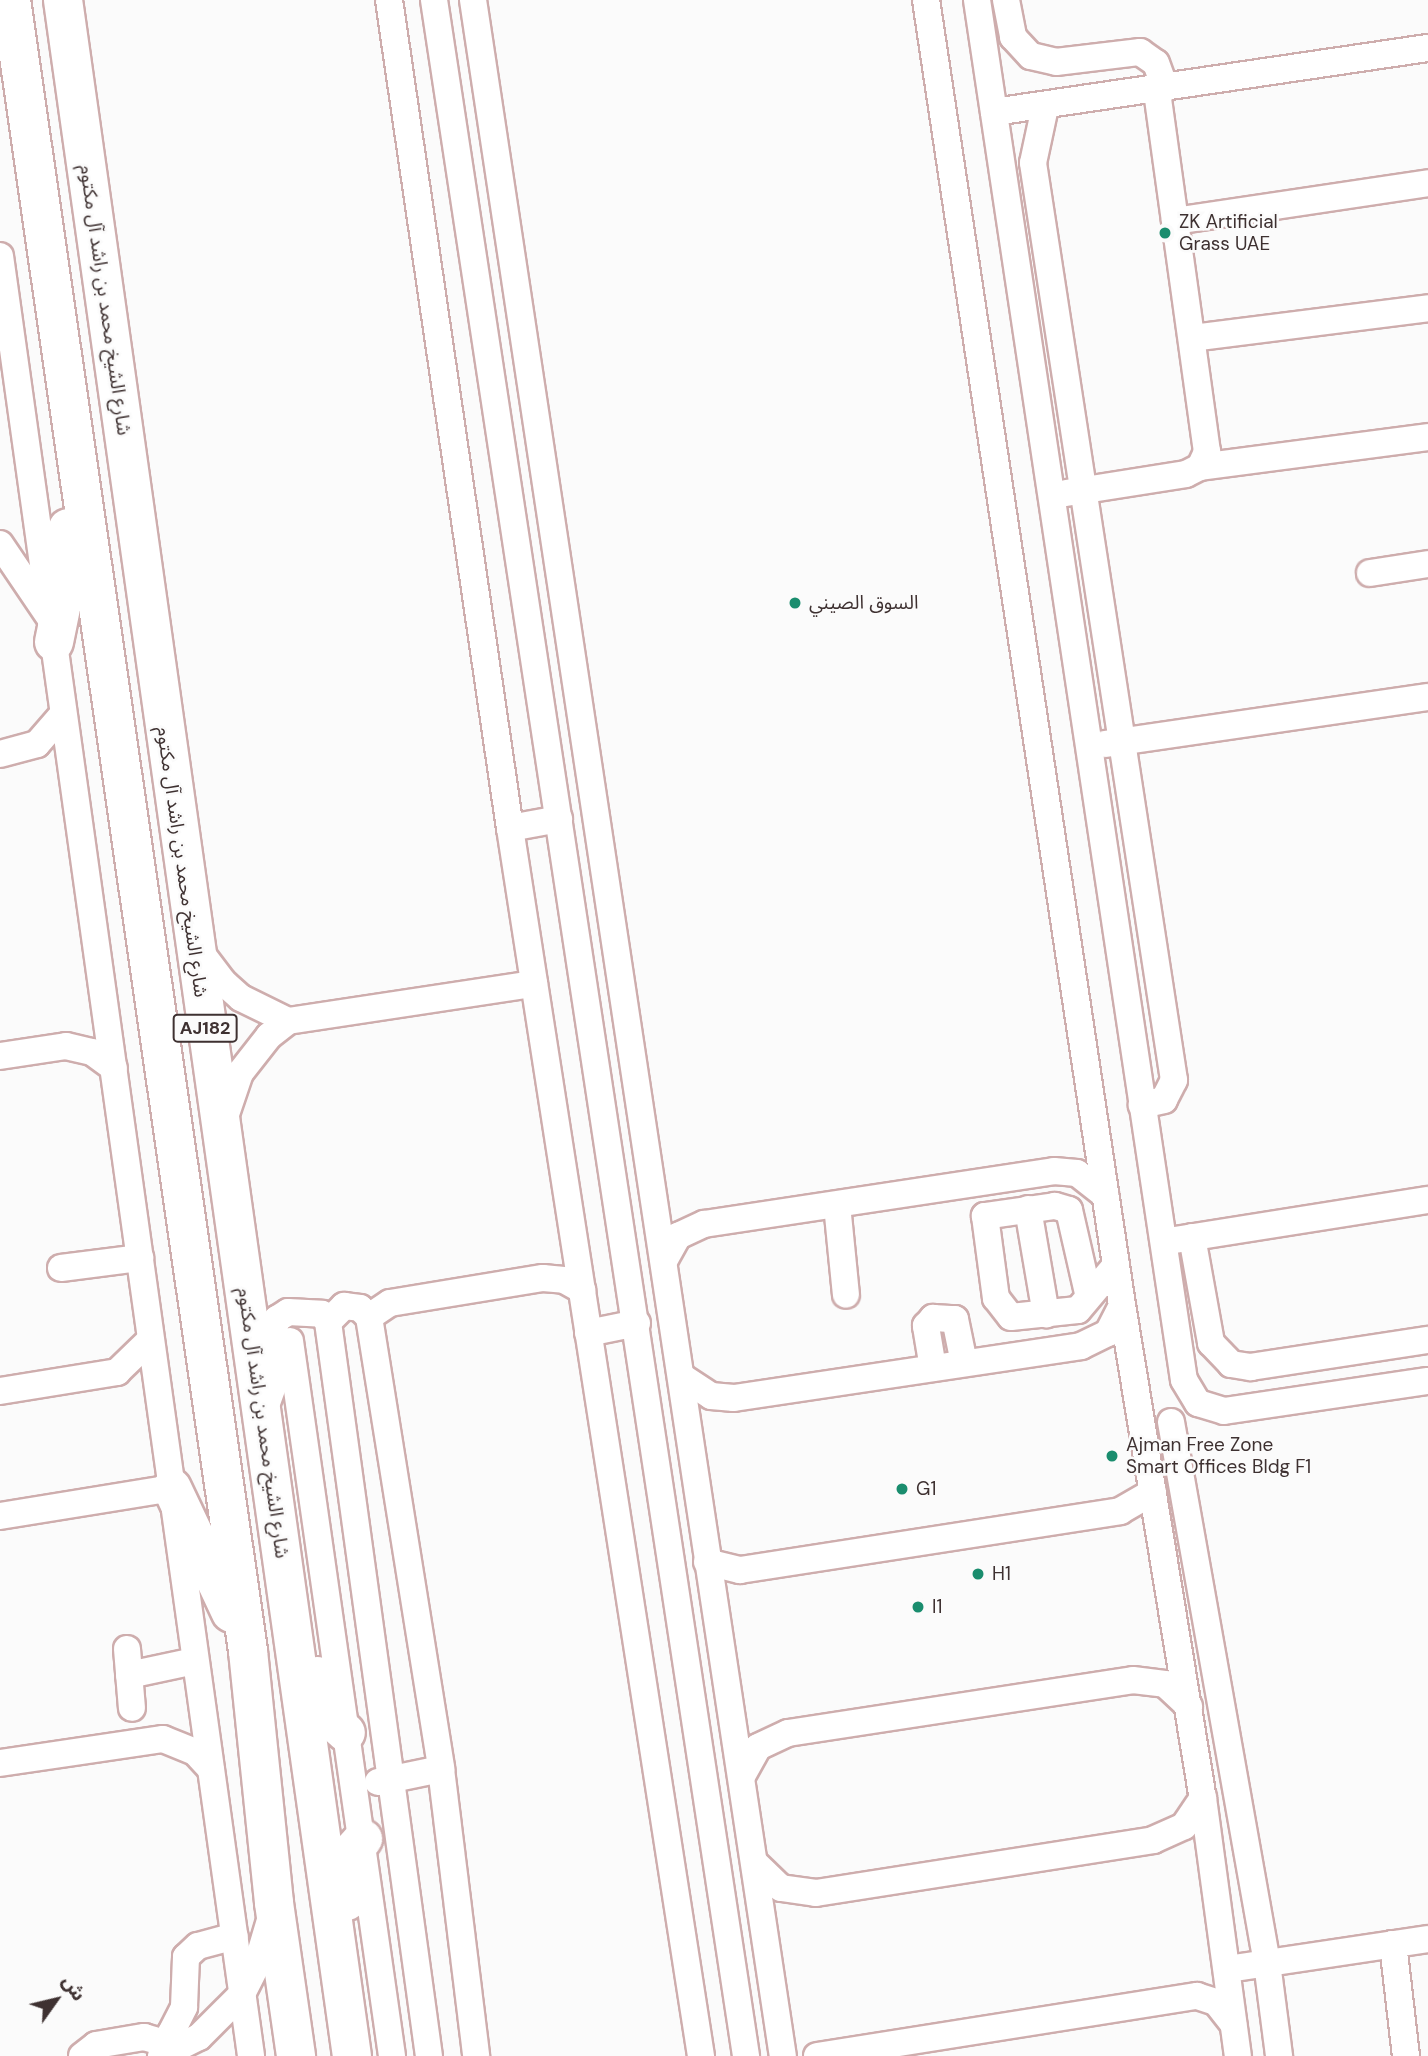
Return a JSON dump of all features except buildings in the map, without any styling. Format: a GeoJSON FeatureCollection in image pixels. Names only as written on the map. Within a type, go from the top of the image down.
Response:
{"type":"FeatureCollection","features":[{"type":"Feature","properties":{"kind":"highway","name":"AJ182"},"geometry":{"type":"LineString","coordinates":[[11,0],[248,1651],[274,1903],[296,2056]]}},
{"type":"Feature","properties":{"kind":"highway","name":"شارع الشيخ محمد بن راشد آل مكتوم"},"geometry":{"type":"LineString","coordinates":[[63,0],[192,939],[264,1411],[352,2056]]}},
{"type":"Feature","properties":{"kind":"highway"},"geometry":{"type":"LineString","coordinates":[[52,630],[71,559],[65,475],[74,433]]}},
{"type":"Feature","properties":{"kind":"highway"},"geometry":{"type":"LineString","coordinates":[[172,1488],[248,1651]]}},
{"type":"Feature","properties":{"kind":"highway"},"geometry":{"type":"LineString","coordinates":[[288,1598],[307,1625],[325,1714],[346,1733]]}},
{"type":"Feature","properties":{"kind":"highway"},"geometry":{"type":"LineString","coordinates":[[341,1983],[350,1972],[354,1951],[344,1866],[351,1848],[363,1839]]}},
{"type":"Feature","properties":{"kind":"street"},"geometry":{"type":"LineString","coordinates":[[389,0],[510,828],[701,2056]]}},
{"type":"Feature","properties":{"kind":"street"},"geometry":{"type":"LineString","coordinates":[[434,0],[637,1323],[746,2056]]}},
{"type":"Feature","properties":{"kind":"street"},"geometry":{"type":"LineString","coordinates":[[473,0],[783,2056]]}},
{"type":"Feature","properties":{"kind":"street"},"geometry":{"type":"LineString","coordinates":[[926,0],[1105,1195],[1203,1798],[1238,2056]]}},
{"type":"Feature","properties":{"kind":"street"},"geometry":{"type":"LineString","coordinates":[[977,0],[1182,1371],[1194,1398],[1224,1411],[1428,1381]]}},
{"type":"Feature","properties":{"kind":"street"},"geometry":{"type":"LineString","coordinates":[[1006,0],[1013,37],[1031,56],[1056,62],[1140,52],[1156,63],[1175,221],[1207,444],[1200,467]]}},
{"type":"Feature","properties":{"kind":"street"},"geometry":{"type":"LineString","coordinates":[[994,112],[1045,107],[1428,48]]}},
{"type":"Feature","properties":{"kind":"street"},"geometry":{"type":"LineString","coordinates":[[1045,107],[1032,155],[1081,490],[1174,1080],[1169,1096],[1142,1105]]}},
{"type":"Feature","properties":{"kind":"street"},"geometry":{"type":"LineString","coordinates":[[1175,221],[1428,183]]}},
{"type":"Feature","properties":{"kind":"street"},"geometry":{"type":"LineString","coordinates":[[1006,188],[1038,200]]}},
{"type":"Feature","properties":{"kind":"street"},"geometry":{"type":"LineString","coordinates":[[0,260],[10,402],[52,630],[251,2056]]}},
{"type":"Feature","properties":{"kind":"street"},"geometry":{"type":"LineString","coordinates":[[1192,338],[1428,307]]}},
{"type":"Feature","properties":{"kind":"street"},"geometry":{"type":"LineString","coordinates":[[1052,496],[1186,474],[1200,467],[1428,437]]}},
{"type":"Feature","properties":{"kind":"street"},"geometry":{"type":"LineString","coordinates":[[0,544],[52,630]]}},
{"type":"Feature","properties":{"kind":"street"},"geometry":{"type":"LineString","coordinates":[[1370,573],[1428,564]]}},
{"type":"Feature","properties":{"kind":"street"},"geometry":{"type":"LineString","coordinates":[[1089,746],[1428,697]]}},
{"type":"Feature","properties":{"kind":"street"},"geometry":{"type":"LineString","coordinates":[[13,752],[47,736],[62,715]]}},
{"type":"Feature","properties":{"kind":"street"},"geometry":{"type":"LineString","coordinates":[[13,752],[51,760],[71,778]]}},
{"type":"Feature","properties":{"kind":"street"},"geometry":{"type":"LineString","coordinates":[[510,828],[559,819]]}},
{"type":"Feature","properties":{"kind":"street"},"geometry":{"type":"LineString","coordinates":[[192,939],[232,990],[288,1021]]}},
{"type":"Feature","properties":{"kind":"street"},"geometry":{"type":"LineString","coordinates":[[221,1141],[227,1106],[240,1073],[269,1036],[288,1021],[534,984]]}},
{"type":"Feature","properties":{"kind":"street"},"geometry":{"type":"LineString","coordinates":[[597,1061],[624,996]]}},
{"type":"Feature","properties":{"kind":"street"},"geometry":{"type":"LineString","coordinates":[[66,1046],[88,1032],[105,1011]]}},
{"type":"Feature","properties":{"kind":"street"},"geometry":{"type":"LineString","coordinates":[[0,1056],[66,1046],[92,1052],[114,1068]]}},
{"type":"Feature","properties":{"kind":"street"},"geometry":{"type":"LineString","coordinates":[[664,1261],[671,1243],[694,1226],[980,1183],[1066,1171],[1088,1178],[1105,1195]]}},
{"type":"Feature","properties":{"kind":"street"},"geometry":{"type":"LineString","coordinates":[[980,1183],[1001,1310],[1017,1318],[1078,1311],[1088,1293],[1116,1265]]}},
{"type":"Feature","properties":{"kind":"street"},"geometry":{"type":"LineString","coordinates":[[1163,1242],[1428,1199]]}},
{"type":"Feature","properties":{"kind":"street"},"geometry":{"type":"LineString","coordinates":[[837,1205],[846,1295]]}},
{"type":"Feature","properties":{"kind":"street"},"geometry":{"type":"LineString","coordinates":[[985,1216],[1060,1205],[1072,1214],[1088,1293]]}},
{"type":"Feature","properties":{"kind":"street"},"geometry":{"type":"LineString","coordinates":[[1028,1209],[1046,1314]]}},
{"type":"Feature","properties":{"kind":"street"},"geometry":{"type":"LineString","coordinates":[[1192,1237],[1211,1343],[1231,1364],[1251,1367],[1428,1340]]}},
{"type":"Feature","properties":{"kind":"street"},"geometry":{"type":"LineString","coordinates":[[61,1268],[140,1258]]}},
{"type":"Feature","properties":{"kind":"street"},"geometry":{"type":"LineString","coordinates":[[369,1317],[390,1303],[543,1278],[564,1279],[582,1290]]}},
{"type":"Feature","properties":{"kind":"street"},"geometry":{"type":"LineString","coordinates":[[682,1377],[711,1396],[734,1398],[1091,1344],[1115,1325],[1122,1305]]}},
{"type":"Feature","properties":{"kind":"street"},"geometry":{"type":"LineString","coordinates":[[328,1322],[344,1306],[360,1308],[369,1317],[441,1769],[476,2056]]}},
{"type":"Feature","properties":{"kind":"street"},"geometry":{"type":"LineString","coordinates":[[264,1411],[276,1378],[274,1325],[282,1315],[297,1311],[316,1311],[328,1322],[429,2056]]}},
{"type":"Feature","properties":{"kind":"street"},"geometry":{"type":"LineString","coordinates":[[297,1311],[290,1340],[392,2056]]}},
{"type":"Feature","properties":{"kind":"street"},"geometry":{"type":"LineString","coordinates":[[933,1368],[926,1326],[933,1318],[955,1319],[964,1363]]}},
{"type":"Feature","properties":{"kind":"street"},"geometry":{"type":"LineString","coordinates":[[589,1333],[637,1323]]}},
{"type":"Feature","properties":{"kind":"street"},"geometry":{"type":"LineString","coordinates":[[117,1372],[150,1340]]}},
{"type":"Feature","properties":{"kind":"street"},"geometry":{"type":"LineString","coordinates":[[0,1391],[117,1372],[140,1381],[158,1396]]}},
{"type":"Feature","properties":{"kind":"street"},"geometry":{"type":"LineString","coordinates":[[1142,1427],[1171,1422],[1184,1416],[1194,1398]]}},
{"type":"Feature","properties":{"kind":"street"},"geometry":{"type":"LineString","coordinates":[[1171,1422],[1267,1963],[1279,2056]]}},
{"type":"Feature","properties":{"kind":"street"},"geometry":{"type":"LineString","coordinates":[[0,1516],[172,1488]]}},
{"type":"Feature","properties":{"kind":"street"},"geometry":{"type":"LineString","coordinates":[[708,1562],[740,1570],[1120,1511],[1153,1492]]}},
{"type":"Feature","properties":{"kind":"street"},"geometry":{"type":"LineString","coordinates":[[127,1649],[132,1708]]}},
{"type":"Feature","properties":{"kind":"street"},"geometry":{"type":"LineString","coordinates":[[129,1675],[195,1661]]}},
{"type":"Feature","properties":{"kind":"street"},"geometry":{"type":"LineString","coordinates":[[742,1776],[758,1747],[788,1732],[1133,1679],[1165,1684],[1189,1706]]}},
{"type":"Feature","properties":{"kind":"street"},"geometry":{"type":"LineString","coordinates":[[0,1763],[163,1739],[181,1727],[201,1702]]}},
{"type":"Feature","properties":{"kind":"street"},"geometry":{"type":"LineString","coordinates":[[163,1739],[195,1752],[211,1769]]}},
{"type":"Feature","properties":{"kind":"street"},"geometry":{"type":"LineString","coordinates":[[355,1788],[441,1769]]}},
{"type":"Feature","properties":{"kind":"street"},"geometry":{"type":"LineString","coordinates":[[755,1863],[781,1888],[816,1893],[1153,1840],[1184,1826],[1203,1798]]}},
{"type":"Feature","properties":{"kind":"street"},"geometry":{"type":"LineString","coordinates":[[171,2053],[212,2025],[242,1994],[265,1944],[274,1903]]}},
{"type":"Feature","properties":{"kind":"street"},"geometry":{"type":"LineString","coordinates":[[171,2053],[184,2007],[186,1957],[198,1946],[235,1936]]}},
{"type":"Feature","properties":{"kind":"street"},"geometry":{"type":"LineString","coordinates":[[1228,1969],[1428,1939]]}},
{"type":"Feature","properties":{"kind":"street"},"geometry":{"type":"LineString","coordinates":[[1393,1944],[1406,2056]]}},
{"type":"Feature","properties":{"kind":"street"},"geometry":{"type":"LineString","coordinates":[[817,2056],[1188,1997],[1216,2002],[1233,2024]]}},
{"type":"Feature","properties":{"kind":"street"},"geometry":{"type":"LineString","coordinates":[[82,2056],[96,2045],[144,2037],[171,2053]]}},
{"type":"Feature","properties":{"kind":"place","name":"ZK Artificial Grass UAE"},"geometry":{"type":"Point","coordinates":[1165,233]}},
{"type":"Feature","properties":{"kind":"place","name":"السوق الصيني"},"geometry":{"type":"Point","coordinates":[795,603]}},
{"type":"Feature","properties":{"kind":"place","name":"Ajman Free Zone Smart Offices Bldg F1"},"geometry":{"type":"Point","coordinates":[1112,1456]}},
{"type":"Feature","properties":{"kind":"place","name":"G1"},"geometry":{"type":"Point","coordinates":[902,1489]}},
{"type":"Feature","properties":{"kind":"place","name":"H1"},"geometry":{"type":"Point","coordinates":[978,1574]}},
{"type":"Feature","properties":{"kind":"place","name":"I1"},"geometry":{"type":"Point","coordinates":[918,1607]}}]}
